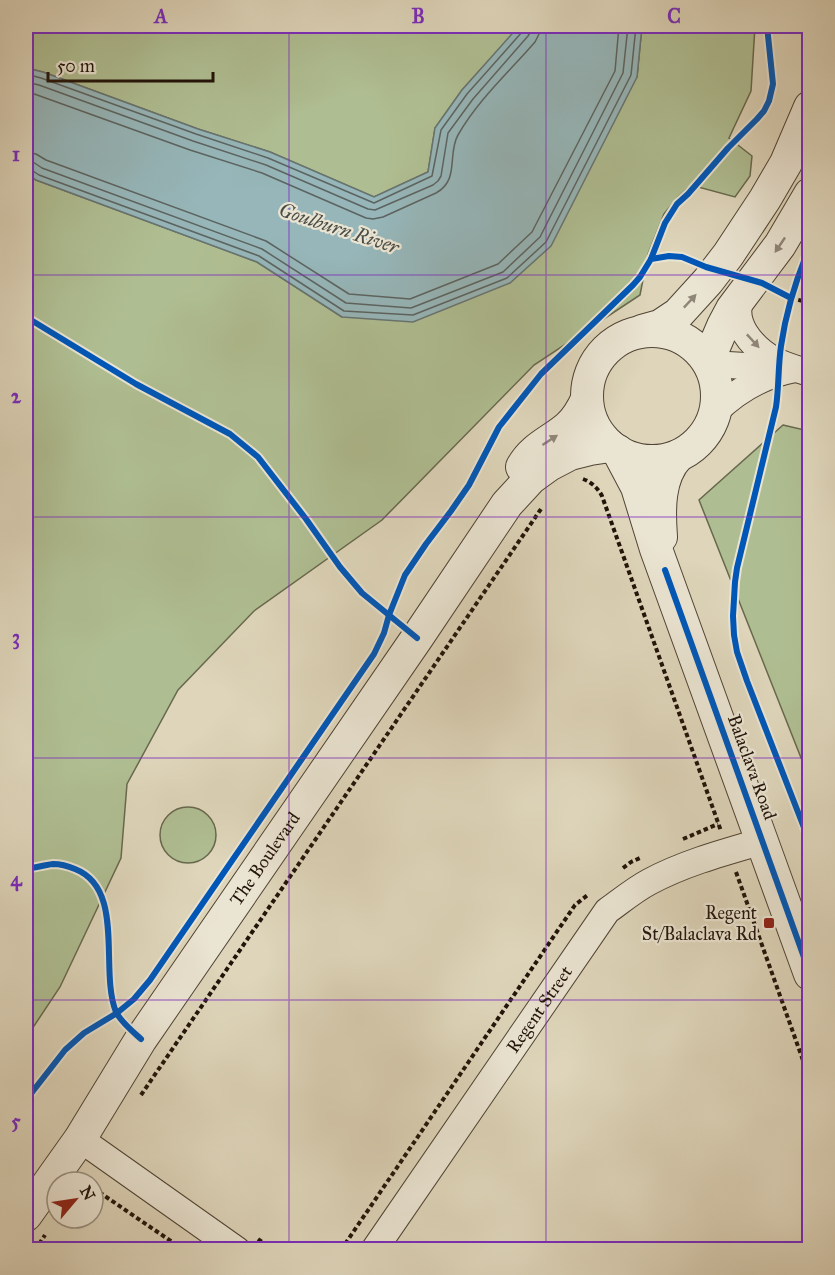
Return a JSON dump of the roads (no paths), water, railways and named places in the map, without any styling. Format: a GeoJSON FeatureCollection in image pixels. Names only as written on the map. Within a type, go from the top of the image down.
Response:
{"type":"FeatureCollection","features":[{"type":"Feature","properties":{"kind":"street"},"geometry":{"type":"LineString","coordinates":[[642,331],[662,331],[681,337],[698,349],[709,363],[715,378],[716,412],[708,430],[695,445],[678,456],[668,459],[647,461],[627,456],[614,448],[598,433],[588,408],[589,378],[598,359],[612,343],[621,338],[642,331],[660,326],[671,319],[694,297],[722,263],[753,218],[786,163],[810,107]]}},
{"type":"Feature","properties":{"kind":"street"},"geometry":{"type":"LineString","coordinates":[[709,363],[732,309],[785,238],[810,194]]}},
{"type":"Feature","properties":{"kind":"street"},"geometry":{"type":"LineString","coordinates":[[747,288],[738,306],[740,325],[768,356],[802,371]]}},
{"type":"Feature","properties":{"kind":"street"},"geometry":{"type":"LineString","coordinates":[[709,363],[802,371]]}},
{"type":"Feature","properties":{"kind":"street"},"geometry":{"type":"LineString","coordinates":[[716,412],[734,395],[752,383],[779,372],[802,371]]}},
{"type":"Feature","properties":{"kind":"street","name":"The Boulevard"},"geometry":{"type":"LineString","coordinates":[[507,504],[528,457],[542,444],[572,424],[587,399]]}},
{"type":"Feature","properties":{"kind":"street","name":"The Boulevard"},"geometry":{"type":"LineString","coordinates":[[26,1215],[80,1139],[141,1038],[507,504],[531,478],[570,454],[590,449],[614,448]]}},
{"type":"Feature","properties":{"kind":"street","name":"Balaclava Road"},"geometry":{"type":"LineString","coordinates":[[614,448],[636,487],[656,549],[810,974]]}},
{"type":"Feature","properties":{"kind":"street","name":"Balaclava Road"},"geometry":{"type":"LineString","coordinates":[[665,570],[660,523],[662,492],[668,469],[678,456]]}},
{"type":"Feature","properties":{"kind":"street","name":"Regent Street"},"geometry":{"type":"LineString","coordinates":[[374,1250],[607,911],[649,882],[689,865],[763,841]]}},
{"type":"Feature","properties":{"kind":"street"},"geometry":{"type":"LineString","coordinates":[[80,1139],[237,1250]]}},
{"type":"Feature","properties":{"kind":"water","name":"Goulburn River"},"geometry":{"type":"Polygon","coordinates":[[[519,26],[642,26],[637,77],[551,246],[510,283],[413,322],[342,317],[257,262],[36,180],[26,174],[26,68],[270,152],[374,197],[428,172],[435,128],[462,90],[519,26]]]}},
{"type":"Feature","properties":{"kind":"place","name":"Regent St/Balaclava Rd"},"geometry":{"type":"Point","coordinates":[769,923]}}]}
